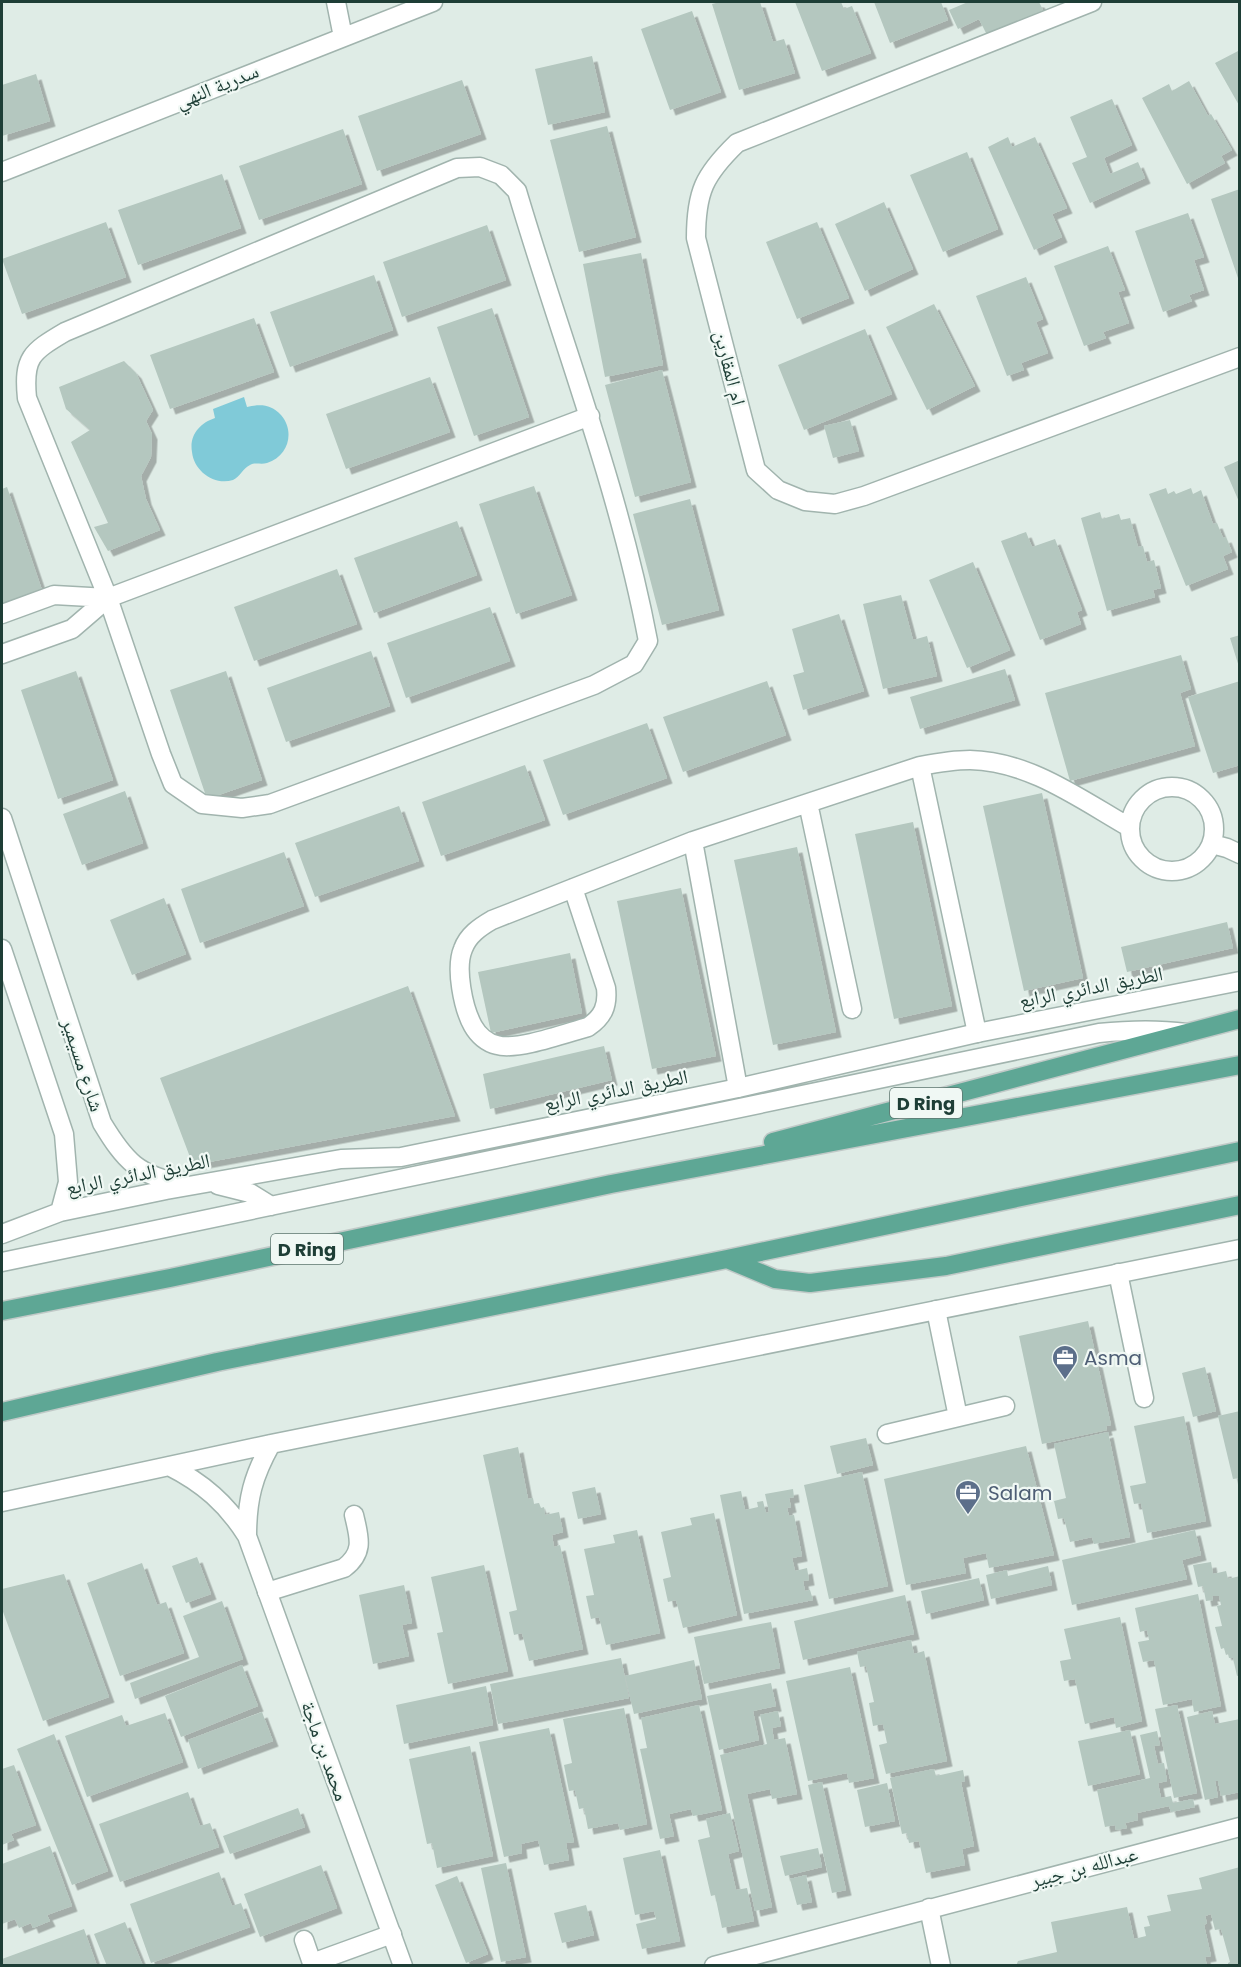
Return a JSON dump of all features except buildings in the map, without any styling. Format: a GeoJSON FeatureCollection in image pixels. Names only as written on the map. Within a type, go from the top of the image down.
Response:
{"type":"FeatureCollection","features":[{"type":"Feature","properties":{"kind":"main road","name":"D Ring"},"geometry":{"type":"LineString","coordinates":[[611,1184],[1239,1019]]}},
{"type":"Feature","properties":{"kind":"main road","name":"D Ring"},"geometry":{"type":"LineString","coordinates":[[2,1311],[170,1278],[611,1184],[1239,1065]]}},
{"type":"Feature","properties":{"kind":"main road"},"geometry":{"type":"LineString","coordinates":[[2,1412],[217,1362],[727,1259],[1239,1151]]}},
{"type":"Feature","properties":{"kind":"main road"},"geometry":{"type":"LineString","coordinates":[[727,1259],[775,1279],[810,1283],[946,1266],[1239,1205]]}},
{"type":"Feature","properties":{"kind":"street"},"geometry":{"type":"LineString","coordinates":[[336,2],[343,37]]}},
{"type":"Feature","properties":{"kind":"street","name":"سدرية النهي"},"geometry":{"type":"LineString","coordinates":[[2,172],[433,2]]}},
{"type":"Feature","properties":{"kind":"street","name":"ام المقارين"},"geometry":{"type":"LineString","coordinates":[[1092,2],[737,143],[717,162],[704,185],[696,211],[696,238],[756,470],[777,490],[805,501],[835,504],[864,496],[1239,357]]}},
{"type":"Feature","properties":{"kind":"street"},"geometry":{"type":"LineString","coordinates":[[480,167],[501,175],[517,191],[590,416],[639,594],[648,641],[634,664],[594,685],[270,804],[242,808],[202,804],[173,784],[108,598],[27,398],[25,378],[30,358],[44,344],[65,332],[457,168],[480,167]]}},
{"type":"Feature","properties":{"kind":"street"},"geometry":{"type":"LineString","coordinates":[[2,654],[72,629],[108,598],[590,416]]}},
{"type":"Feature","properties":{"kind":"street"},"geometry":{"type":"LineString","coordinates":[[2,614],[54,595],[108,598]]}},
{"type":"Feature","properties":{"kind":"street"},"geometry":{"type":"LineString","coordinates":[[573,888],[606,988],[607,999],[604,1010],[598,1020],[588,1027],[509,1047],[488,1042],[473,1027],[459,974],[459,960],[470,936],[492,920],[573,888],[693,841],[920,766],[945,761],[971,760],[996,762],[1022,769],[1129,827]]}},
{"type":"Feature","properties":{"kind":"street"},"geometry":{"type":"LineString","coordinates":[[920,766],[977,1033]]}},
{"type":"Feature","properties":{"kind":"street"},"geometry":{"type":"LineString","coordinates":[[1166,786],[1181,787],[1195,793],[1206,803],[1212,815],[1214,830],[1212,844],[1204,857],[1192,866],[1178,871],[1163,870],[1149,865],[1138,855],[1131,842],[1129,827],[1132,813],[1140,800],[1152,791],[1166,786]]}},
{"type":"Feature","properties":{"kind":"street"},"geometry":{"type":"LineString","coordinates":[[808,803],[852,1009]]}},
{"type":"Feature","properties":{"kind":"street","name":"شارع مسيمير"},"geometry":{"type":"LineString","coordinates":[[2,818],[102,1123],[119,1151],[134,1165],[150,1175],[185,1184],[234,1188],[250,1193],[271,1206]]}},
{"type":"Feature","properties":{"kind":"street"},"geometry":{"type":"LineString","coordinates":[[693,841],[738,1088]]}},
{"type":"Feature","properties":{"kind":"street"},"geometry":{"type":"LineString","coordinates":[[1212,844],[1239,854]]}},
{"type":"Feature","properties":{"kind":"street","name":"شارع مسيمير"},"geometry":{"type":"LineString","coordinates":[[2,949],[64,1134],[68,1182],[60,1212]]}},
{"type":"Feature","properties":{"kind":"street","name":"الطريق الدائري الرابع"},"geometry":{"type":"LineString","coordinates":[[2,1234],[60,1212],[341,1159],[401,1157],[738,1088],[977,1033],[1239,981]]}},
{"type":"Feature","properties":{"kind":"street"},"geometry":{"type":"LineString","coordinates":[[2,1262],[1099,1033],[1157,1029],[1186,1033]]}},
{"type":"Feature","properties":{"kind":"street"},"geometry":{"type":"LineString","coordinates":[[2,1502],[271,1444],[1239,1249]]}},
{"type":"Feature","properties":{"kind":"street"},"geometry":{"type":"LineString","coordinates":[[1118,1273],[1144,1398]]}},
{"type":"Feature","properties":{"kind":"street"},"geometry":{"type":"LineString","coordinates":[[936,1310],[958,1417]]}},
{"type":"Feature","properties":{"kind":"street"},"geometry":{"type":"LineString","coordinates":[[887,1434],[1005,1406]]}},
{"type":"Feature","properties":{"kind":"street","name":"محمد بن ماجة"},"geometry":{"type":"LineString","coordinates":[[247,1536],[247,1511],[251,1488],[259,1465],[271,1444]]}},
{"type":"Feature","properties":{"kind":"street","name":"محمد بن ماجة"},"geometry":{"type":"LineString","coordinates":[[169,1466],[214,1494],[235,1517],[247,1536],[403,1965]]}},
{"type":"Feature","properties":{"kind":"street"},"geometry":{"type":"LineString","coordinates":[[267,1592],[344,1568],[351,1563],[359,1548],[354,1515]]}},
{"type":"Feature","properties":{"kind":"street","name":"عبدالله بن جبير"},"geometry":{"type":"LineString","coordinates":[[714,1965],[1239,1827]]}},
{"type":"Feature","properties":{"kind":"street"},"geometry":{"type":"LineString","coordinates":[[929,1908],[941,1965]]}},
{"type":"Feature","properties":{"kind":"street"},"geometry":{"type":"LineString","coordinates":[[304,1940],[313,1964],[392,1934]]}},
{"type":"Feature","properties":{"kind":"water"},"geometry":{"type":"Polygon","coordinates":[[[244,397],[247,407],[265,406],[281,415],[288,428],[288,442],[285,449],[274,460],[265,464],[250,465],[233,480],[212,479],[197,465],[192,452],[192,440],[200,426],[215,418],[213,409],[244,397]]]}},
{"type":"Feature","properties":{"kind":"place","name":"Asma"},"geometry":{"type":"Point","coordinates":[1065,1381]}},
{"type":"Feature","properties":{"kind":"place","name":"Salam"},"geometry":{"type":"Point","coordinates":[968,1516]}}]}
